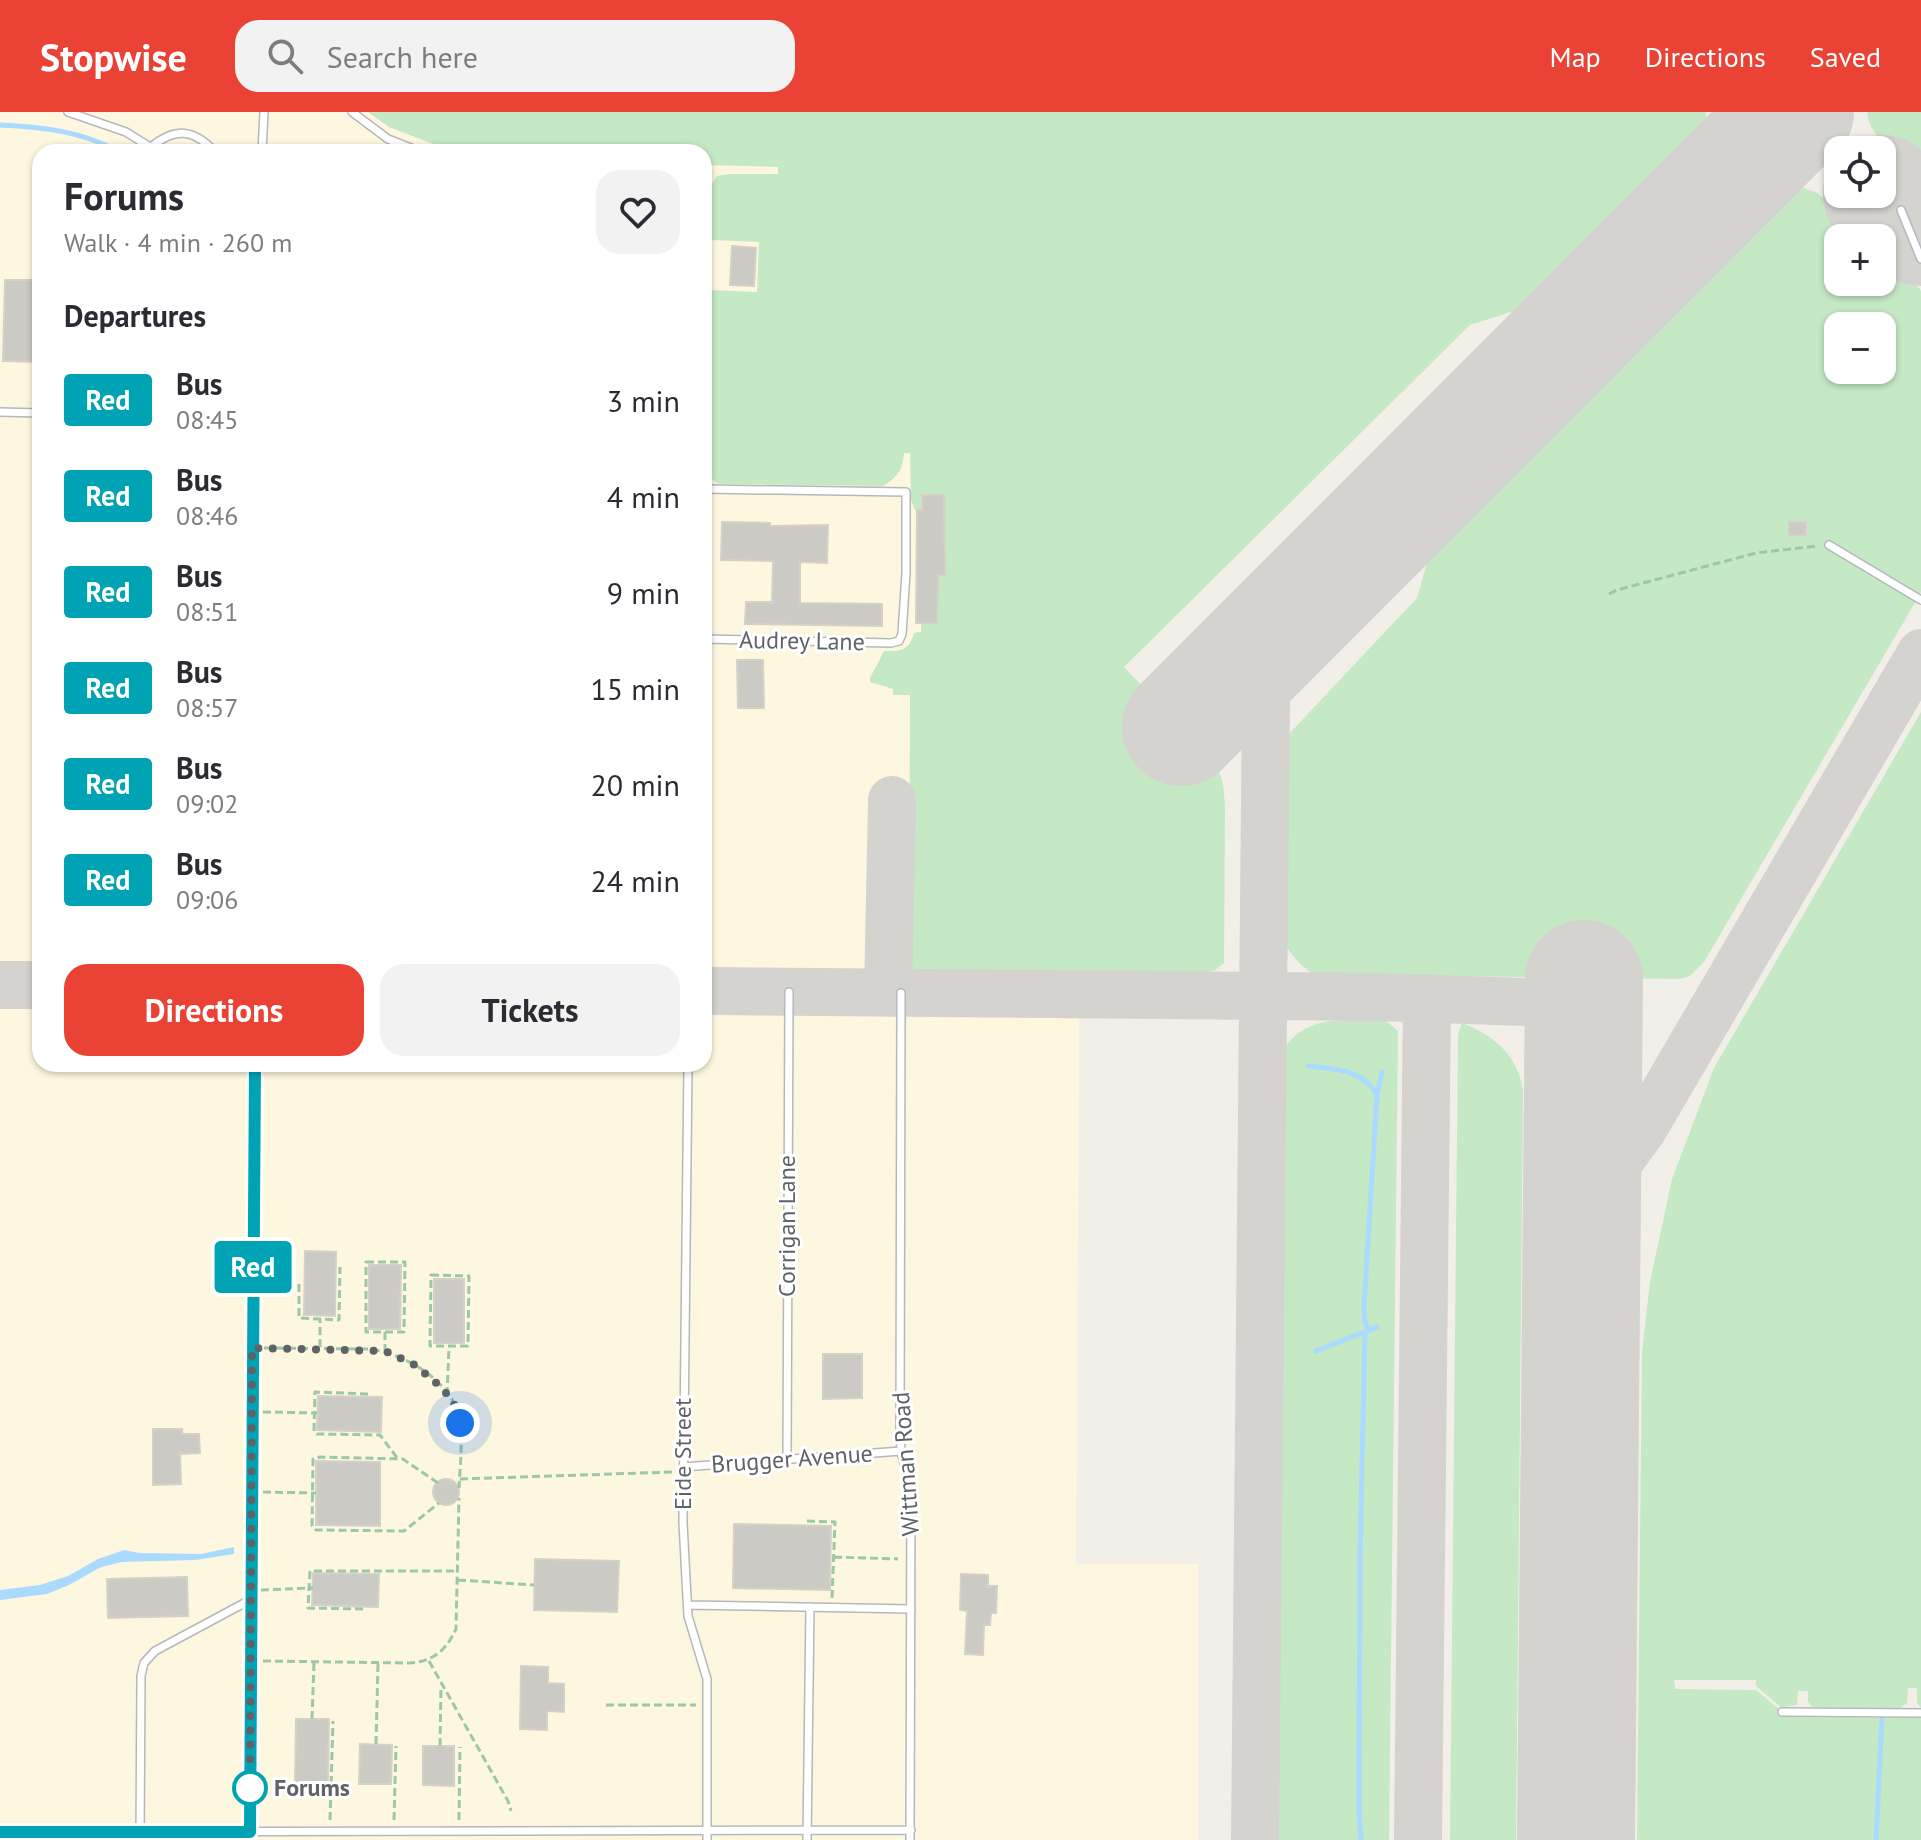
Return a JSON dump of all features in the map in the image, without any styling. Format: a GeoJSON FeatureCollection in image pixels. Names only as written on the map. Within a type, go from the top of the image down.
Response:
{"type":"FeatureCollection","features":[{"type":"Feature","properties":{"kind":"lane"},"geometry":{"type":"LineString","coordinates":[[68,112],[113,126],[146,144]]}},
{"type":"Feature","properties":{"kind":"lane"},"geometry":{"type":"LineString","coordinates":[[262,144],[264,112]]}},
{"type":"Feature","properties":{"kind":"lane"},"geometry":{"type":"LineString","coordinates":[[352,112],[388,139],[401,144]]}},
{"type":"Feature","properties":{"kind":"lane"},"geometry":{"type":"LineString","coordinates":[[158,144],[164,136],[176,133],[189,134],[208,144]]}},
{"type":"Feature","properties":{"kind":"lane"},"geometry":{"type":"LineString","coordinates":[[1901,210],[1921,259]]}},
{"type":"Feature","properties":{"kind":"lane"},"geometry":{"type":"LineString","coordinates":[[0,412],[32,413]]}},
{"type":"Feature","properties":{"kind":"lane","name":"Audrey Lane"},"geometry":{"type":"LineString","coordinates":[[712,489],[906,492],[906,573],[900,637],[891,643],[712,639]]}},
{"type":"Feature","properties":{"kind":"lane"},"geometry":{"type":"LineString","coordinates":[[1829,545],[1921,600]]}},
{"type":"Feature","properties":{"kind":"lane","name":"Corrigan Lane"},"geometry":{"type":"LineString","coordinates":[[787,1460],[789,992]]}},
{"type":"Feature","properties":{"kind":"lane","name":"Wittman Road"},"geometry":{"type":"LineString","coordinates":[[901,993],[901,1451],[911,1492],[910,1840]]}},
{"type":"Feature","properties":{"kind":"lane"},"geometry":{"type":"LineString","coordinates":[[250,1836],[255,1072]]}},
{"type":"Feature","properties":{"kind":"lane","name":"Eide Street"},"geometry":{"type":"LineString","coordinates":[[688,1072],[683,1523],[688,1616],[707,1679],[707,1840]]}},
{"type":"Feature","properties":{"kind":"lane","name":"Brugger Avenue"},"geometry":{"type":"LineString","coordinates":[[683,1467],[901,1451]]}},
{"type":"Feature","properties":{"kind":"lane"},"geometry":{"type":"LineString","coordinates":[[140,1836],[140,1709],[144,1663],[155,1651],[250,1595]]}},
{"type":"Feature","properties":{"kind":"lane"},"geometry":{"type":"LineString","coordinates":[[688,1605],[911,1609]]}},
{"type":"Feature","properties":{"kind":"lane"},"geometry":{"type":"LineString","coordinates":[[807,1840],[810,1607]]}},
{"type":"Feature","properties":{"kind":"lane"},"geometry":{"type":"LineString","coordinates":[[1782,1712],[1921,1713]]}},
{"type":"Feature","properties":{"kind":"lane"},"geometry":{"type":"LineString","coordinates":[[0,1832],[250,1836],[330,1831],[911,1830]]}},
{"type":"Feature","properties":{"kind":"lane"},"geometry":{"type":"LineString","coordinates":[[242,1840],[250,1836]]}},
{"type":"Feature","properties":{"kind":"path"},"geometry":{"type":"LineString","coordinates":[[1609,594],[1756,553],[1829,545]]}},
{"type":"Feature","properties":{"kind":"path"},"geometry":{"type":"LineString","coordinates":[[366,1262],[405,1262],[404,1332],[385,1332],[366,1332],[366,1262]]}},
{"type":"Feature","properties":{"kind":"path"},"geometry":{"type":"LineString","coordinates":[[299,1284],[299,1318],[339,1320],[340,1267]]}},
{"type":"Feature","properties":{"kind":"path"},"geometry":{"type":"LineString","coordinates":[[431,1275],[469,1276],[468,1346],[449,1346],[430,1346],[431,1275]]}},
{"type":"Feature","properties":{"kind":"path"},"geometry":{"type":"LineString","coordinates":[[320,1319],[320,1349]]}},
{"type":"Feature","properties":{"kind":"path"},"geometry":{"type":"LineString","coordinates":[[385,1332],[385,1351]]}},
{"type":"Feature","properties":{"kind":"path"},"geometry":{"type":"LineString","coordinates":[[447,1395],[449,1346]]}},
{"type":"Feature","properties":{"kind":"path"},"geometry":{"type":"LineString","coordinates":[[252,1348],[385,1351],[415,1365],[447,1395],[458,1413],[459,1488]]}},
{"type":"Feature","properties":{"kind":"path"},"geometry":{"type":"LineString","coordinates":[[368,1394],[315,1392],[314,1432],[380,1435],[398,1459]]}},
{"type":"Feature","properties":{"kind":"path"},"geometry":{"type":"LineString","coordinates":[[251,1412],[316,1413]]}},
{"type":"Feature","properties":{"kind":"path"},"geometry":{"type":"LineString","coordinates":[[438,1483],[403,1459],[313,1459],[312,1526],[316,1530],[404,1531],[439,1503]]}},
{"type":"Feature","properties":{"kind":"path"},"geometry":{"type":"LineString","coordinates":[[459,1479],[672,1472],[683,1467]]}},
{"type":"Feature","properties":{"kind":"path"},"geometry":{"type":"LineString","coordinates":[[251,1491],[314,1493]]}},
{"type":"Feature","properties":{"kind":"path"},"geometry":{"type":"LineString","coordinates":[[250,1661],[410,1663],[428,1660],[449,1644],[456,1629],[459,1498]]}},
{"type":"Feature","properties":{"kind":"path"},"geometry":{"type":"LineString","coordinates":[[807,1521],[835,1522],[832,1608]]}},
{"type":"Feature","properties":{"kind":"path"},"geometry":{"type":"LineString","coordinates":[[834,1557],[911,1559]]}},
{"type":"Feature","properties":{"kind":"path"},"geometry":{"type":"LineString","coordinates":[[363,1609],[308,1608],[310,1571],[458,1571]]}},
{"type":"Feature","properties":{"kind":"path"},"geometry":{"type":"LineString","coordinates":[[458,1580],[534,1585]]}},
{"type":"Feature","properties":{"kind":"path"},"geometry":{"type":"LineString","coordinates":[[250,1595],[310,1588]]}},
{"type":"Feature","properties":{"kind":"path"},"geometry":{"type":"LineString","coordinates":[[428,1660],[511,1811]]}},
{"type":"Feature","properties":{"kind":"path"},"geometry":{"type":"LineString","coordinates":[[312,1719],[314,1662]]}},
{"type":"Feature","properties":{"kind":"path"},"geometry":{"type":"LineString","coordinates":[[376,1744],[378,1663]]}},
{"type":"Feature","properties":{"kind":"path"},"geometry":{"type":"LineString","coordinates":[[440,1746],[441,1683]]}},
{"type":"Feature","properties":{"kind":"path"},"geometry":{"type":"LineString","coordinates":[[606,1705],[707,1704]]}},
{"type":"Feature","properties":{"kind":"path"},"geometry":{"type":"LineString","coordinates":[[330,1831],[333,1721]]}},
{"type":"Feature","properties":{"kind":"path"},"geometry":{"type":"LineString","coordinates":[[393,1831],[396,1746]]}},
{"type":"Feature","properties":{"kind":"path"},"geometry":{"type":"LineString","coordinates":[[459,1831],[460,1747]]}},
{"type":"Feature","properties":{"kind":"shaded area"},"geometry":{"type":"Polygon","coordinates":[[[0,112],[998,112],[1084,190],[1076,1564],[1198,1564],[1198,1840],[0,1840],[0,112]]]}},
{"type":"Feature","properties":{"kind":"green space"},"geometry":{"type":"Polygon","coordinates":[[[368,112],[1706,112],[1707,140],[1546,301],[1470,325],[1124,667],[1216,763],[1223,784],[1225,805],[1224,963],[1215,970],[1201,974],[1145,978],[909,976],[910,695],[893,695],[893,689],[870,682],[870,678],[884,651],[907,647],[914,633],[921,632],[921,623],[937,623],[938,575],[945,574],[945,511],[915,510],[911,500],[910,453],[904,453],[898,473],[883,486],[719,484],[712,479],[712,290],[757,292],[759,242],[712,240],[712,184],[717,176],[729,174],[778,174],[778,167],[712,165],[712,144],[433,144],[389,127],[368,112]]]}},
{"type":"Feature","properties":{"kind":"green space"},"geometry":{"type":"Polygon","coordinates":[[[1867,112],[1921,112],[1921,174],[1896,154],[1896,136],[1878,136],[1867,112]]]}},
{"type":"Feature","properties":{"kind":"green space"},"geometry":{"type":"Polygon","coordinates":[[[1794,185],[1816,192],[1824,199],[1824,208],[1835,208],[1855,224],[1824,224],[1824,296],[1896,296],[1896,259],[1921,291],[1921,592],[1830,542],[1827,548],[1916,601],[1704,962],[1690,976],[1679,979],[1313,974],[1284,943],[1278,930],[1279,765],[1287,736],[1417,598],[1436,532],[1773,191],[1794,185]]]}},
{"type":"Feature","properties":{"kind":"green space"},"geometry":{"type":"Polygon","coordinates":[[[1921,712],[1921,1708],[1917,1703],[1917,1688],[1908,1688],[1907,1703],[1900,1708],[1813,1707],[1808,1702],[1808,1691],[1798,1691],[1797,1705],[1781,1707],[1756,1686],[1756,1680],[1674,1680],[1675,1689],[1756,1690],[1781,1711],[1781,1717],[1921,1718],[1921,1840],[1637,1840],[1642,1352],[1650,1282],[1672,1179],[1714,1068],[1921,712]]]}},
{"type":"Feature","properties":{"kind":"green space"},"geometry":{"type":"Polygon","coordinates":[[[1385,1020],[1398,1031],[1389,1840],[1269,1840],[1277,1061],[1297,1034],[1322,1022],[1385,1020]]]}},
{"type":"Feature","properties":{"kind":"green space"},"geometry":{"type":"Polygon","coordinates":[[[1462,1023],[1503,1048],[1516,1067],[1523,1090],[1516,1840],[1450,1840],[1458,1035],[1462,1023]]]}},
{"type":"Feature","properties":{"kind":"water"},"geometry":{"type":"Polygon","coordinates":[[[234,1547],[234,1554],[195,1560],[122,1562],[101,1567],[47,1594],[0,1600],[0,1590],[40,1585],[68,1576],[98,1559],[124,1550],[201,1554],[234,1547]]]}},
{"type":"Feature","properties":{"kind":"building"},"geometry":{"type":"Polygon","coordinates":[[[732,246],[756,248],[754,286],[730,285],[732,246]]]}},
{"type":"Feature","properties":{"kind":"building"},"geometry":{"type":"Polygon","coordinates":[[[5,280],[32,280],[32,362],[3,361],[5,280]]]}},
{"type":"Feature","properties":{"kind":"building"},"geometry":{"type":"Polygon","coordinates":[[[922,495],[944,495],[945,575],[938,575],[937,623],[916,623],[917,510],[922,510],[922,495]]]}},
{"type":"Feature","properties":{"kind":"building"},"geometry":{"type":"Polygon","coordinates":[[[722,522],[770,523],[770,526],[828,525],[827,563],[800,562],[800,603],[882,604],[882,626],[745,624],[746,602],[772,602],[773,561],[721,560],[722,522]]]}},
{"type":"Feature","properties":{"kind":"building"},"geometry":{"type":"Polygon","coordinates":[[[1789,522],[1806,522],[1806,535],[1789,535],[1789,522]]]}},
{"type":"Feature","properties":{"kind":"building"},"geometry":{"type":"Polygon","coordinates":[[[737,660],[763,660],[764,708],[738,708],[737,660]]]}},
{"type":"Feature","properties":{"kind":"building"},"geometry":{"type":"Polygon","coordinates":[[[305,1251],[336,1252],[335,1316],[304,1315],[305,1251]]]}},
{"type":"Feature","properties":{"kind":"building"},"geometry":{"type":"Polygon","coordinates":[[[369,1265],[401,1265],[400,1329],[369,1329],[369,1265]]]}},
{"type":"Feature","properties":{"kind":"building"},"geometry":{"type":"Polygon","coordinates":[[[434,1279],[464,1279],[464,1343],[434,1343],[434,1279]]]}},
{"type":"Feature","properties":{"kind":"building"},"geometry":{"type":"Polygon","coordinates":[[[823,1354],[862,1354],[862,1398],[823,1399],[823,1354]]]}},
{"type":"Feature","properties":{"kind":"building"},"geometry":{"type":"Polygon","coordinates":[[[318,1396],[382,1397],[381,1432],[317,1430],[318,1396]]]}},
{"type":"Feature","properties":{"kind":"building"},"geometry":{"type":"Polygon","coordinates":[[[153,1429],[182,1429],[182,1434],[199,1434],[200,1453],[180,1454],[181,1484],[153,1485],[153,1429]]]}},
{"type":"Feature","properties":{"kind":"building"},"geometry":{"type":"Polygon","coordinates":[[[316,1461],[380,1462],[380,1526],[316,1525],[316,1461]]]}},
{"type":"Feature","properties":{"kind":"building"},"geometry":{"type":"Polygon","coordinates":[[[446,1479],[455,1483],[459,1492],[455,1501],[446,1505],[437,1501],[433,1492],[437,1483],[446,1479]]]}},
{"type":"Feature","properties":{"kind":"building"},"geometry":{"type":"Polygon","coordinates":[[[734,1524],[831,1526],[830,1590],[733,1588],[734,1524]]]}},
{"type":"Feature","properties":{"kind":"building"},"geometry":{"type":"Polygon","coordinates":[[[535,1559],[619,1561],[617,1612],[534,1610],[535,1559]]]}},
{"type":"Feature","properties":{"kind":"building"},"geometry":{"type":"Polygon","coordinates":[[[313,1573],[379,1574],[378,1607],[312,1605],[313,1573]]]}},
{"type":"Feature","properties":{"kind":"building"},"geometry":{"type":"Polygon","coordinates":[[[961,1574],[988,1575],[988,1586],[997,1586],[996,1613],[991,1613],[990,1625],[984,1625],[983,1655],[965,1654],[967,1611],[960,1610],[961,1574]]]}},
{"type":"Feature","properties":{"kind":"building"},"geometry":{"type":"Polygon","coordinates":[[[187,1577],[188,1616],[108,1618],[107,1579],[187,1577]]]}},
{"type":"Feature","properties":{"kind":"building"},"geometry":{"type":"Polygon","coordinates":[[[521,1666],[548,1667],[548,1683],[564,1684],[564,1712],[547,1711],[547,1730],[520,1729],[521,1666]]]}},
{"type":"Feature","properties":{"kind":"building"},"geometry":{"type":"Polygon","coordinates":[[[296,1719],[329,1719],[328,1784],[295,1784],[296,1719]]]}},
{"type":"Feature","properties":{"kind":"building"},"geometry":{"type":"Polygon","coordinates":[[[360,1744],[392,1745],[391,1784],[359,1784],[360,1744]]]}},
{"type":"Feature","properties":{"kind":"building"},"geometry":{"type":"Polygon","coordinates":[[[423,1746],[454,1746],[454,1786],[423,1785],[423,1746]]]}},
{"type":"Feature","properties":{"kind":"waterway"},"geometry":{"type":"LineString","coordinates":[[0,125],[46,129],[103,144]]}},
{"type":"Feature","properties":{"kind":"waterway"},"geometry":{"type":"LineString","coordinates":[[1309,1066],[1356,1075],[1377,1095],[1364,1306],[1365,1323],[1370,1330]]}},
{"type":"Feature","properties":{"kind":"waterway"},"geometry":{"type":"LineString","coordinates":[[1377,1095],[1382,1072]]}},
{"type":"Feature","properties":{"kind":"waterway"},"geometry":{"type":"LineString","coordinates":[[1316,1351],[1377,1327]]}},
{"type":"Feature","properties":{"kind":"waterway"},"geometry":{"type":"LineString","coordinates":[[1361,1840],[1360,1559],[1365,1332]]}},
{"type":"Feature","properties":{"kind":"waterway"},"geometry":{"type":"LineString","coordinates":[[1876,1840],[1882,1718]]}},
{"type":"Feature","properties":{"kind":"taxiway"},"geometry":{"type":"LineString","coordinates":[[1255,1840],[1266,700],[1269,650],[1291,617]]}},
{"type":"Feature","properties":{"kind":"taxiway"},"geometry":{"type":"LineString","coordinates":[[1582,1213],[1643,1129],[1921,653]]}},
{"type":"Feature","properties":{"kind":"taxiway"},"geometry":{"type":"LineString","coordinates":[[888,993],[892,800]]}},
{"type":"Feature","properties":{"kind":"taxiway"},"geometry":{"type":"LineString","coordinates":[[0,985],[32,985]]}},
{"type":"Feature","properties":{"kind":"taxiway"},"geometry":{"type":"LineString","coordinates":[[712,991],[1378,997],[1584,1004]]}},
{"type":"Feature","properties":{"kind":"taxiway"},"geometry":{"type":"LineString","coordinates":[[1418,1840],[1427,998]]}},
{"type":"Feature","properties":{"kind":"runway"},"geometry":{"type":"LineString","coordinates":[[1181,727],[1795,112]]}},
{"type":"Feature","properties":{"kind":"runway"},"geometry":{"type":"LineString","coordinates":[[1896,206],[1921,227]]}},
{"type":"Feature","properties":{"kind":"runway"},"geometry":{"type":"LineString","coordinates":[[1576,1840],[1584,979]]}},
{"type":"Feature","properties":{"kind":"bus line","name":"Red"},"geometry":{"type":"LineString","coordinates":[[0,1832],[250,1832],[255,1072]]}},
{"type":"Feature","properties":{"kind":"place","name":"Forums"},"geometry":{"type":"Point","coordinates":[250,1788]}},
{"type":"Feature","properties":{"kind":"route"},"geometry":{"type":"LineString","coordinates":[[250,1788],[252,1348],[385,1351],[415,1365],[440,1386],[452,1400],[460,1423]]}}]}
